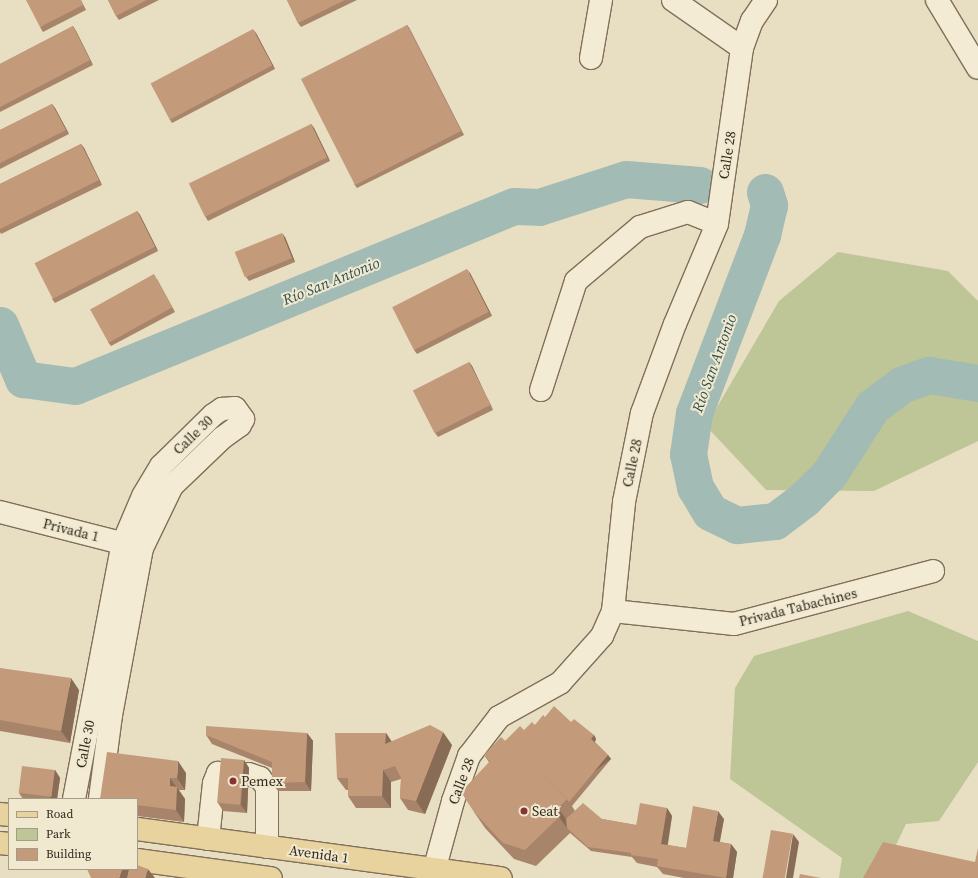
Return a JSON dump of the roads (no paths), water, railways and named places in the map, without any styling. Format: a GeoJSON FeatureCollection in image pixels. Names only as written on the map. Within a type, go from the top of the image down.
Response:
{"type":"FeatureCollection","features":[{"type":"Feature","properties":{"kind":"main road","name":"Avenida 1"},"geometry":{"type":"LineString","coordinates":[[138,829],[267,847],[433,874],[501,878]]}},
{"type":"Feature","properties":{"kind":"main road"},"geometry":{"type":"LineString","coordinates":[[138,860],[271,878]]}},
{"type":"Feature","properties":{"kind":"street"},"geometry":{"type":"LineString","coordinates":[[591,58],[601,0]]}},
{"type":"Feature","properties":{"kind":"street"},"geometry":{"type":"LineString","coordinates":[[673,0],[742,48]]}},
{"type":"Feature","properties":{"kind":"street","name":"Calle 28"},"geometry":{"type":"LineString","coordinates":[[433,874],[453,801],[469,756],[499,718],[564,679],[602,636],[613,611],[624,502],[642,413],[675,324],[716,224],[742,48],[752,21],[766,0]]}},
{"type":"Feature","properties":{"kind":"street"},"geometry":{"type":"LineString","coordinates":[[937,0],[978,68]]}},
{"type":"Feature","properties":{"kind":"street"},"geometry":{"type":"LineString","coordinates":[[541,390],[576,281],[640,228],[688,212],[716,224]]}},
{"type":"Feature","properties":{"kind":"street","name":"Calle 30"},"geometry":{"type":"LineString","coordinates":[[74,798],[143,496],[161,466],[213,415],[222,409],[235,408],[243,418],[240,425],[222,438],[172,486],[132,546],[100,798]]}},
{"type":"Feature","properties":{"kind":"street","name":"Privada 1"},"geometry":{"type":"LineString","coordinates":[[0,512],[132,546]]}},
{"type":"Feature","properties":{"kind":"street","name":"Privada Tabachines"},"geometry":{"type":"LineString","coordinates":[[613,611],[734,624],[804,608],[933,571]]}},
{"type":"Feature","properties":{"kind":"street"},"geometry":{"type":"LineString","coordinates":[[208,839],[214,783],[218,773],[227,773]]}},
{"type":"Feature","properties":{"kind":"street"},"geometry":{"type":"LineString","coordinates":[[249,774],[260,778],[268,787],[267,847]]}},
{"type":"Feature","properties":{"kind":"waterway","name":"Río San Antonio"},"geometry":{"type":"LineString","coordinates":[[0,325],[23,379],[75,386],[514,206],[539,207],[626,179],[700,185]]}},
{"type":"Feature","properties":{"kind":"waterway","name":"Río San Antonio"},"geometry":{"type":"LineString","coordinates":[[765,192],[769,205],[762,235],[694,413],[688,454],[695,487],[710,512],[737,525],[775,521],[804,499],[829,474],[872,407],[901,385],[929,375],[978,383]]}},
{"type":"Feature","properties":{"kind":"place","name":"Pemex"},"geometry":{"type":"Point","coordinates":[233,781]}},
{"type":"Feature","properties":{"kind":"place","name":"Seat"},"geometry":{"type":"Point","coordinates":[524,811]}}]}
